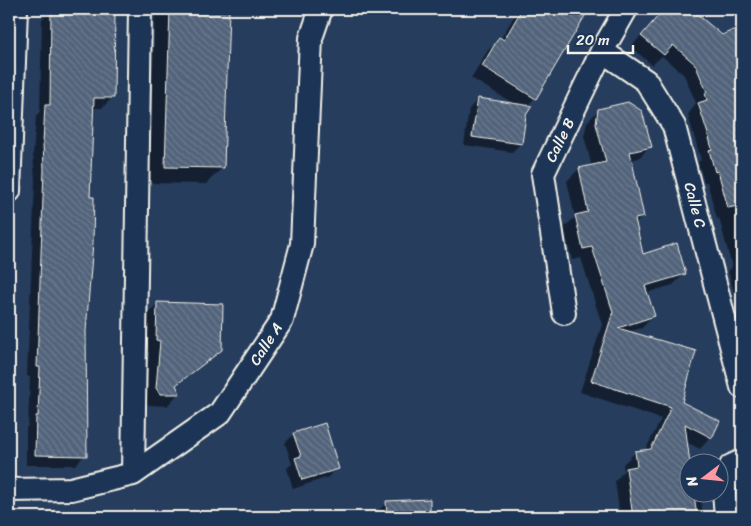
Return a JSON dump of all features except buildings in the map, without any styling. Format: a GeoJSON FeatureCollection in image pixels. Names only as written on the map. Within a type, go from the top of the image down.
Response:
{"type":"FeatureCollection","features":[{"type":"Feature","properties":{"kind":"street"},"geometry":{"type":"LineString","coordinates":[[9,191],[16,9]]}},
{"type":"Feature","properties":{"kind":"street"},"geometry":{"type":"LineString","coordinates":[[133,474],[140,9]]}},
{"type":"Feature","properties":{"kind":"street","name":"Calle A"},"geometry":{"type":"LineString","coordinates":[[9,490],[72,489],[133,474],[220,413],[282,320],[302,244],[311,38],[321,9]]}},
{"type":"Feature","properties":{"kind":"street","name":"Calle B"},"geometry":{"type":"LineString","coordinates":[[564,313],[544,174],[602,51],[626,9]]}},
{"type":"Feature","properties":{"kind":"street","name":"Calle C"},"geometry":{"type":"LineString","coordinates":[[602,51],[646,80],[674,126],[742,387]]}},
{"type":"Feature","properties":{"kind":"street"},"geometry":{"type":"LineString","coordinates":[[726,517],[724,492],[731,466],[742,461]]}}]}
